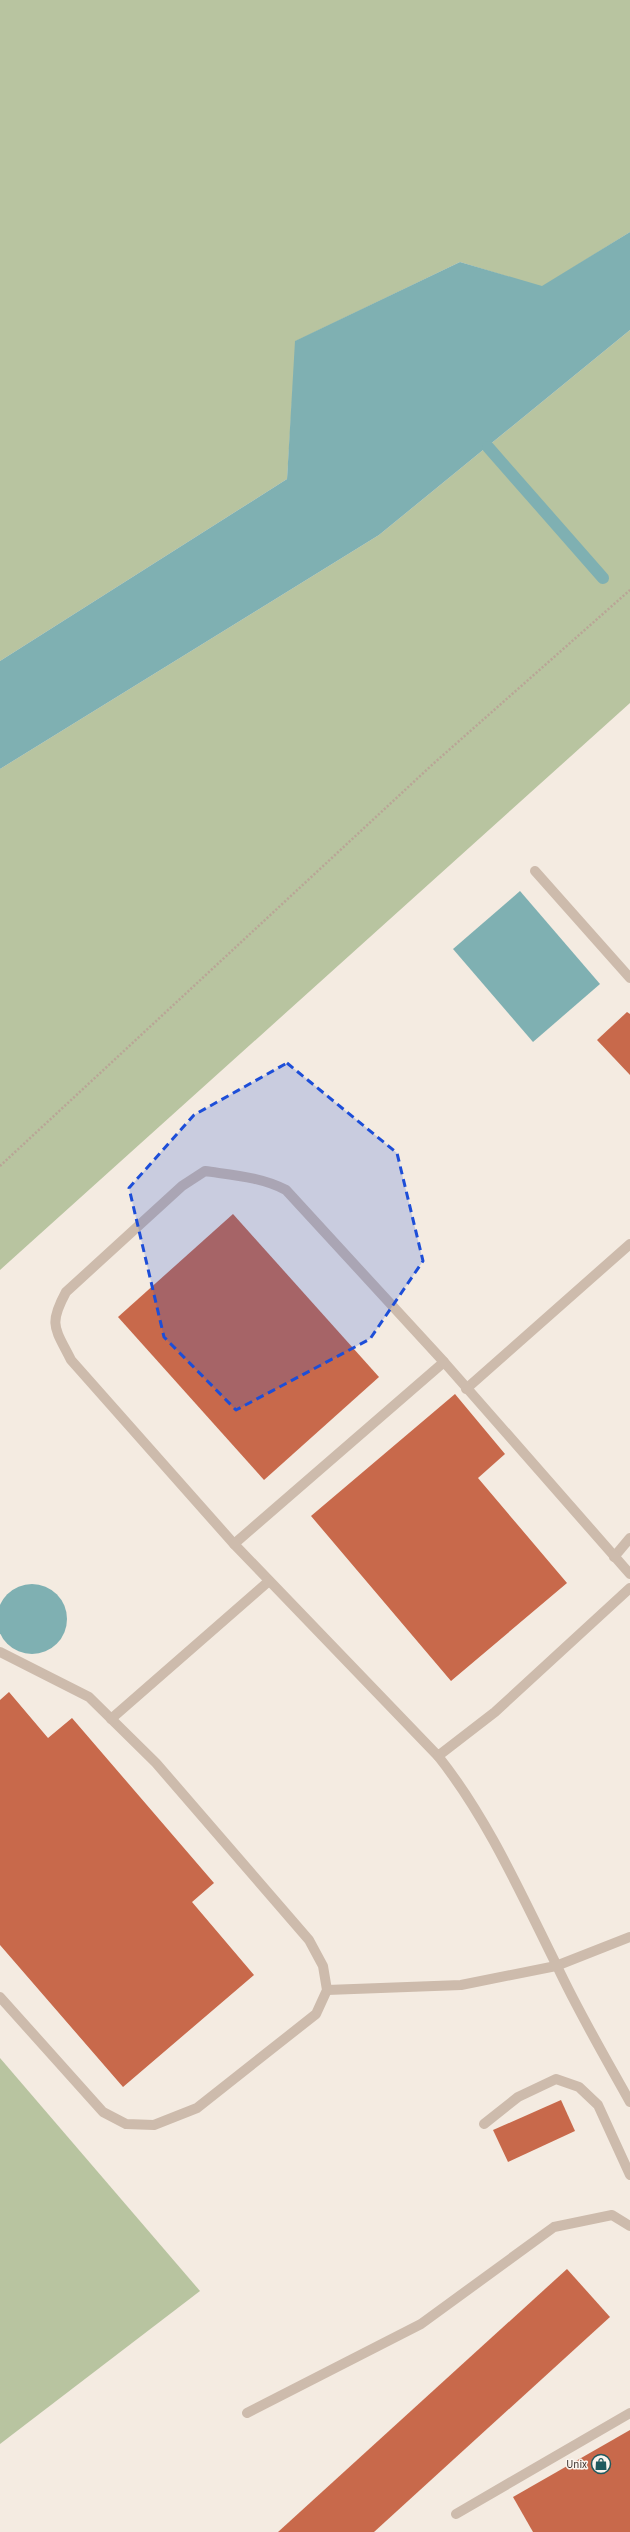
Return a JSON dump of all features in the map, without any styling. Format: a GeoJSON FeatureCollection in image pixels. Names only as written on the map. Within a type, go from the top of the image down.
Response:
{"type":"FeatureCollection","features":[{"type":"Feature","properties":{"kind":"lane"},"geometry":{"type":"LineString","coordinates":[[535,871],[630,978]]}},
{"type":"Feature","properties":{"kind":"lane"},"geometry":{"type":"LineString","coordinates":[[630,1574],[614,1558],[444,1362],[286,1190],[275,1184],[205,1171],[182,1186],[66,1292],[56,1312],[55,1327],[71,1360],[234,1544],[438,1756],[456,1779],[521,1889],[556,1966],[630,2102]]}},
{"type":"Feature","properties":{"kind":"lane"},"geometry":{"type":"LineString","coordinates":[[466,1389],[630,1244]]}},
{"type":"Feature","properties":{"kind":"lane"},"geometry":{"type":"LineString","coordinates":[[234,1544],[444,1362]]}},
{"type":"Feature","properties":{"kind":"lane"},"geometry":{"type":"LineString","coordinates":[[614,1558],[630,1538]]}},
{"type":"Feature","properties":{"kind":"lane"},"geometry":{"type":"LineString","coordinates":[[111,1719],[269,1581]]}},
{"type":"Feature","properties":{"kind":"lane"},"geometry":{"type":"LineString","coordinates":[[438,1756],[495,1712],[630,1588]]}},
{"type":"Feature","properties":{"kind":"lane"},"geometry":{"type":"LineString","coordinates":[[0,1652],[89,1697],[156,1763],[309,1940],[323,1966],[327,1990],[316,2014],[197,2108],[154,2125],[126,2124],[103,2112],[0,1997]]}},
{"type":"Feature","properties":{"kind":"lane"},"geometry":{"type":"LineString","coordinates":[[327,1990],[461,1985],[556,1966],[630,1937]]}},
{"type":"Feature","properties":{"kind":"lane"},"geometry":{"type":"LineString","coordinates":[[484,2124],[518,2097],[556,2079],[579,2087],[598,2105],[630,2175]]}},
{"type":"Feature","properties":{"kind":"lane"},"geometry":{"type":"LineString","coordinates":[[247,2413],[422,2324],[554,2227],[612,2215],[630,2226]]}},
{"type":"Feature","properties":{"kind":"lane"},"geometry":{"type":"LineString","coordinates":[[456,2514],[630,2413]]}},
{"type":"Feature","properties":{"kind":"path"},"geometry":{"type":"LineString","coordinates":[[0,1166],[433,764],[630,590]]}},
{"type":"Feature","properties":{"kind":"highlighted area"},"geometry":{"type":"Polygon","coordinates":[[[287,1063],[397,1153],[423,1261],[370,1339],[236,1410],[164,1337],[129,1188],[194,1115],[287,1063]]]}},
{"type":"Feature","properties":{"kind":"green space"},"geometry":{"type":"Polygon","coordinates":[[[0,0],[630,0],[630,232],[542,287],[460,262],[296,341],[287,479],[0,661],[0,0]]]}},
{"type":"Feature","properties":{"kind":"green space"},"geometry":{"type":"Polygon","coordinates":[[[630,330],[630,703],[0,1270],[0,769],[379,535],[630,330]]]}},
{"type":"Feature","properties":{"kind":"green space"},"geometry":{"type":"Polygon","coordinates":[[[0,2058],[200,2291],[0,2444],[0,2058]]]}},
{"type":"Feature","properties":{"kind":"water"},"geometry":{"type":"Polygon","coordinates":[[[630,232],[630,330],[379,535],[0,769],[0,661],[287,479],[295,341],[460,262],[542,286],[630,232]]]}},
{"type":"Feature","properties":{"kind":"water"},"geometry":{"type":"Polygon","coordinates":[[[520,891],[600,984],[533,1042],[453,949],[520,891]]]}},
{"type":"Feature","properties":{"kind":"water"},"geometry":{"type":"Polygon","coordinates":[[[32,1584],[51,1590],[61,1600],[67,1619],[61,1638],[51,1648],[32,1654],[13,1648],[3,1638],[-3,1619],[3,1600],[13,1590],[32,1584]]]}},
{"type":"Feature","properties":{"kind":"building"},"geometry":{"type":"Polygon","coordinates":[[[627,1012],[630,1014],[630,1075],[597,1040],[627,1012]]]}},
{"type":"Feature","properties":{"kind":"building"},"geometry":{"type":"Polygon","coordinates":[[[233,1214],[379,1377],[264,1480],[118,1317],[233,1214]]]}},
{"type":"Feature","properties":{"kind":"building"},"geometry":{"type":"Polygon","coordinates":[[[455,1394],[505,1454],[478,1478],[567,1583],[451,1681],[311,1516],[455,1394]]]}},
{"type":"Feature","properties":{"kind":"building"},"geometry":{"type":"Polygon","coordinates":[[[9,1692],[48,1738],[72,1718],[214,1883],[192,1902],[254,1975],[123,2087],[0,1945],[0,1700],[9,1692]]]}},
{"type":"Feature","properties":{"kind":"building"},"geometry":{"type":"Polygon","coordinates":[[[561,2100],[575,2131],[508,2162],[493,2130],[561,2100]]]}},
{"type":"Feature","properties":{"kind":"building"},"geometry":{"type":"Polygon","coordinates":[[[567,2269],[610,2317],[374,2532],[278,2532],[567,2269]]]}},
{"type":"Feature","properties":{"kind":"building","name":"Unix"},"geometry":{"type":"Polygon","coordinates":[[[630,2430],[630,2532],[533,2532],[513,2497],[630,2430]]]}},
{"type":"Feature","properties":{"kind":"waterway"},"geometry":{"type":"LineString","coordinates":[[488,447],[603,578]]}},
{"type":"Feature","properties":{"kind":"place","name":"Unix"},"geometry":{"type":"Point","coordinates":[601,2464]}}]}
